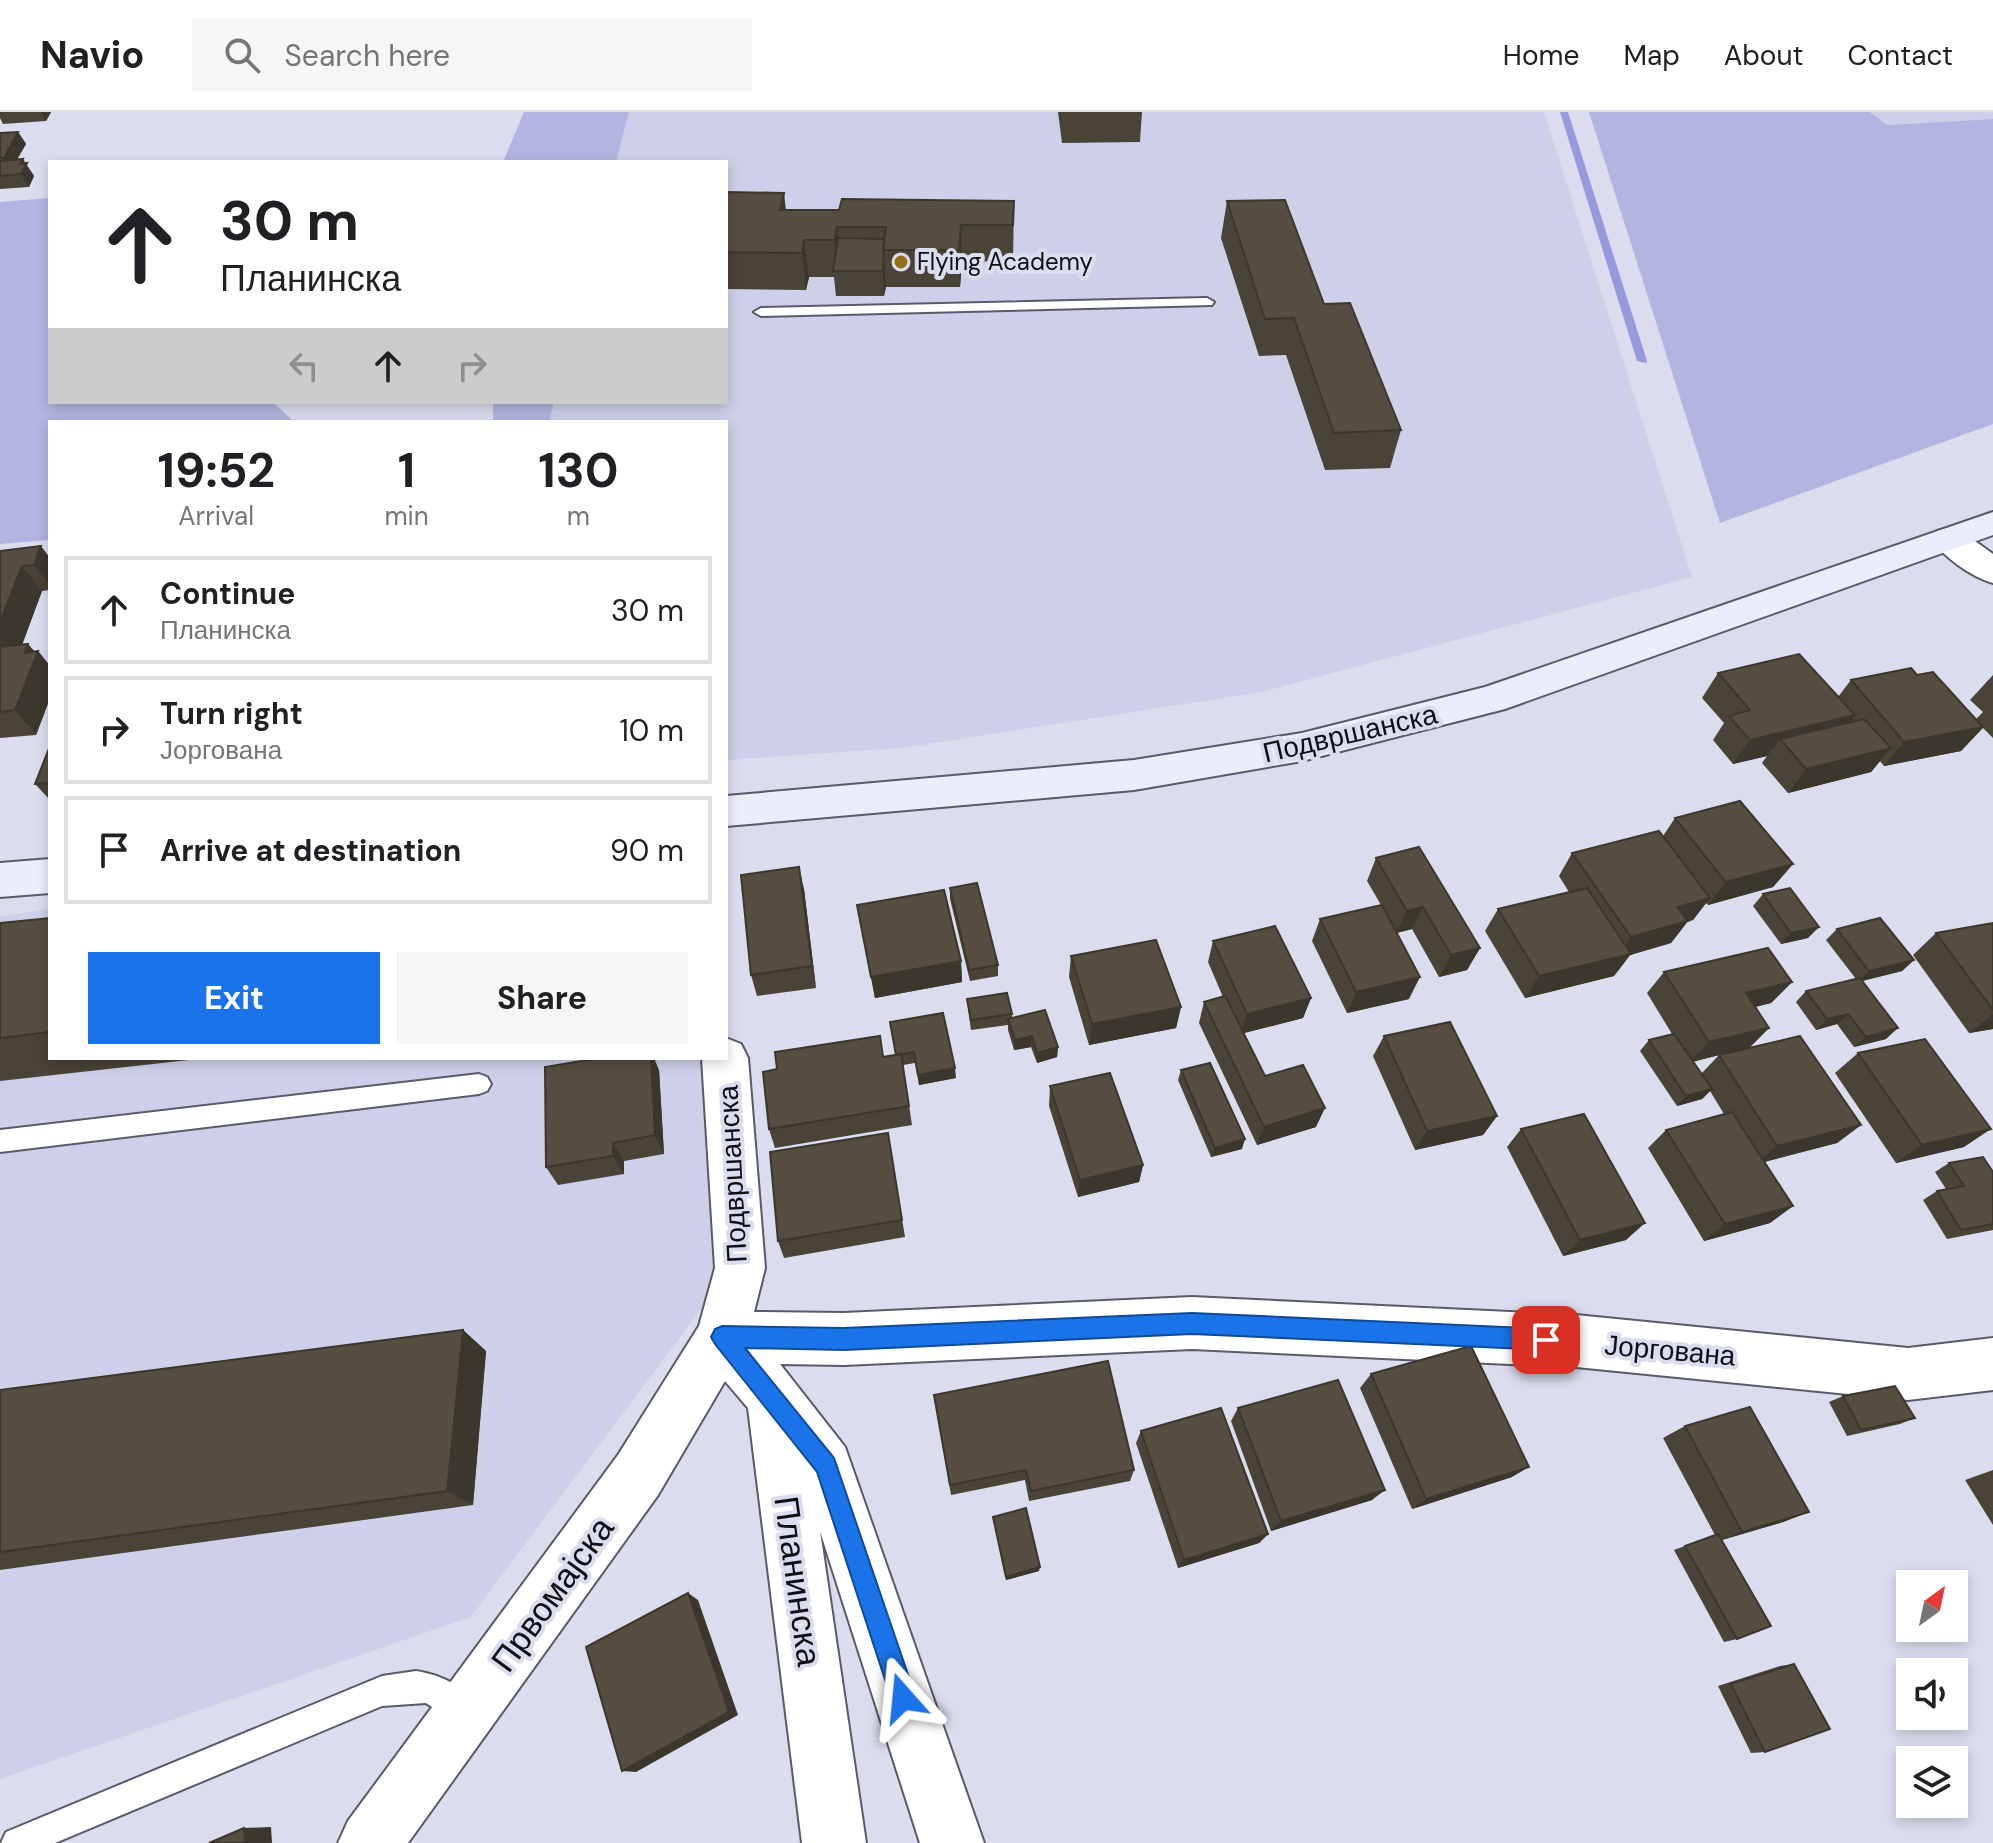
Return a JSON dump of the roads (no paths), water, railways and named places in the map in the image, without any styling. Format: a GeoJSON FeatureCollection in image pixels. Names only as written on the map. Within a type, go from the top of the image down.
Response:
{"type":"FeatureCollection","features":[{"type":"Feature","properties":{"kind":"street","name":"Подвршанска"},"geometry":{"type":"LineString","coordinates":[[728,811],[1134,775],[1302,747],[1492,699],[1993,523]]}},
{"type":"Feature","properties":{"kind":"street"},"geometry":{"type":"LineString","coordinates":[[1949,539],[1993,571]]}},
{"type":"Feature","properties":{"kind":"street"},"geometry":{"type":"LineString","coordinates":[[0,880],[48,876]]}},
{"type":"Feature","properties":{"kind":"street","name":"Подвршанска"},"geometry":{"type":"LineString","coordinates":[[722,1337],[740,1268],[725,1060]]}},
{"type":"Feature","properties":{"kind":"street","name":"Јоргована"},"geometry":{"type":"LineString","coordinates":[[722,1337],[844,1339],[1192,1323],[1576,1341],[1908,1374],[1993,1364]]}},
{"type":"Feature","properties":{"kind":"street"},"geometry":{"type":"LineString","coordinates":[[722,1337],[826,1466],[952,1843]]}},
{"type":"Feature","properties":{"kind":"street","name":"Првомајска"},"geometry":{"type":"LineString","coordinates":[[370,1843],[638,1475],[722,1337]]}},
{"type":"Feature","properties":{"kind":"street","name":"Планинска"},"geometry":{"type":"LineString","coordinates":[[773,1397],[834,1843]]}},
{"type":"Feature","properties":{"kind":"lane"},"geometry":{"type":"LineString","coordinates":[[761,312],[1207,302]]}},
{"type":"Feature","properties":{"kind":"lane"},"geometry":{"type":"LineString","coordinates":[[0,1141],[479,1084]]}},
{"type":"Feature","properties":{"kind":"lane"},"geometry":{"type":"LineString","coordinates":[[17,1843],[382,1691],[406,1685],[430,1686],[450,1696],[465,1713]]}},
{"type":"Feature","properties":{"kind":"waterway"},"geometry":{"type":"LineString","coordinates":[[1564,112],[1642,361]]}},
{"type":"Feature","properties":{"kind":"place","name":"Flying Academy"},"geometry":{"type":"Point","coordinates":[901,262]}}]}
